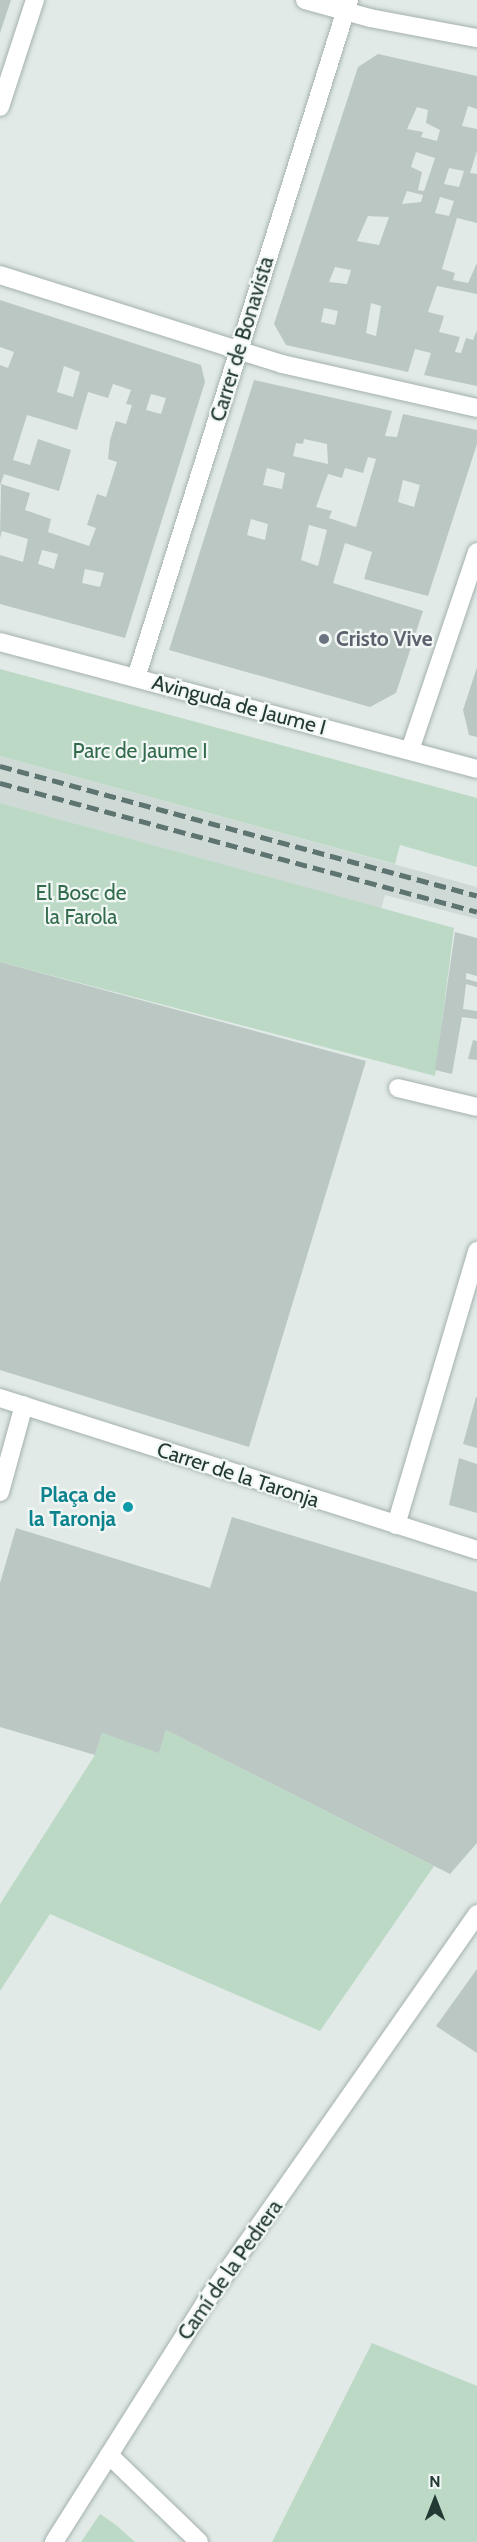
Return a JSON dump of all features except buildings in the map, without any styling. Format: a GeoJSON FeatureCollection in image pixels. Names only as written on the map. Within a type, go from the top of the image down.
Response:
{"type":"FeatureCollection","features":[{"type":"Feature","properties":{"kind":"street"},"geometry":{"type":"LineString","coordinates":[[0,107],[35,0]]}},
{"type":"Feature","properties":{"kind":"street"},"geometry":{"type":"LineString","coordinates":[[305,0],[347,6],[477,38]]}},
{"type":"Feature","properties":{"kind":"street","name":"Carrer de Bonavista"},"geometry":{"type":"LineString","coordinates":[[136,678],[347,6]]}},
{"type":"Feature","properties":{"kind":"street"},"geometry":{"type":"LineString","coordinates":[[0,275],[238,351],[477,408]]}},
{"type":"Feature","properties":{"kind":"street"},"geometry":{"type":"LineString","coordinates":[[410,750],[477,552]]}},
{"type":"Feature","properties":{"kind":"street","name":"Avinguda de Jaume I"},"geometry":{"type":"LineString","coordinates":[[0,642],[477,769]]}},
{"type":"Feature","properties":{"kind":"street"},"geometry":{"type":"LineString","coordinates":[[398,1088],[477,1107]]}},
{"type":"Feature","properties":{"kind":"street"},"geometry":{"type":"LineString","coordinates":[[396,1525],[477,1251]]}},
{"type":"Feature","properties":{"kind":"street","name":"Carrer de la Taronja"},"geometry":{"type":"LineString","coordinates":[[0,1398],[477,1550]]}},
{"type":"Feature","properties":{"kind":"street"},"geometry":{"type":"LineString","coordinates":[[0,1492],[24,1405]]}},
{"type":"Feature","properties":{"kind":"street","name":"Camí de la Pedrera"},"geometry":{"type":"LineString","coordinates":[[54,2542],[205,2303],[330,2128],[412,2002],[477,1914]]}},
{"type":"Feature","properties":{"kind":"street"},"geometry":{"type":"LineString","coordinates":[[109,2455],[199,2542]]}},
{"type":"Feature","properties":{"kind":"shaded area"},"geometry":{"type":"Polygon","coordinates":[[[0,756],[477,887],[477,919],[385,895],[381,909],[0,803],[0,756]]]}},
{"type":"Feature","properties":{"kind":"green space","name":"Parc de Jaume I"},"geometry":{"type":"Polygon","coordinates":[[[0,669],[477,798],[477,867],[400,845],[395,864],[0,756],[0,669]]]}},
{"type":"Feature","properties":{"kind":"green space","name":"El Bosc de la Farola"},"geometry":{"type":"Polygon","coordinates":[[[0,803],[454,928],[435,1076],[0,962],[0,803]]]}},
{"type":"Feature","properties":{"kind":"green space"},"geometry":{"type":"Polygon","coordinates":[[[166,1730],[434,1866],[320,2031],[50,1914],[0,1991],[0,1904],[95,1755],[102,1733],[159,1752],[166,1730]]]}},
{"type":"Feature","properties":{"kind":"green space"},"geometry":{"type":"Polygon","coordinates":[[[372,2343],[477,2386],[477,2542],[272,2542],[372,2343]]]}},
{"type":"Feature","properties":{"kind":"green space"},"geometry":{"type":"Polygon","coordinates":[[[100,2514],[116,2525],[135,2542],[81,2542],[100,2514]]]}},
{"type":"Feature","properties":{"kind":"railway"},"geometry":{"type":"LineString","coordinates":[[0,766],[477,896]]}},
{"type":"Feature","properties":{"kind":"railway"},"geometry":{"type":"LineString","coordinates":[[0,783],[477,912]]}},
{"type":"Feature","properties":{"kind":"place","name":"Cristo Vive"},"geometry":{"type":"Point","coordinates":[324,639]}},
{"type":"Feature","properties":{"kind":"place","name":"Plaça de la Taronja"},"geometry":{"type":"Point","coordinates":[128,1507]}}]}
